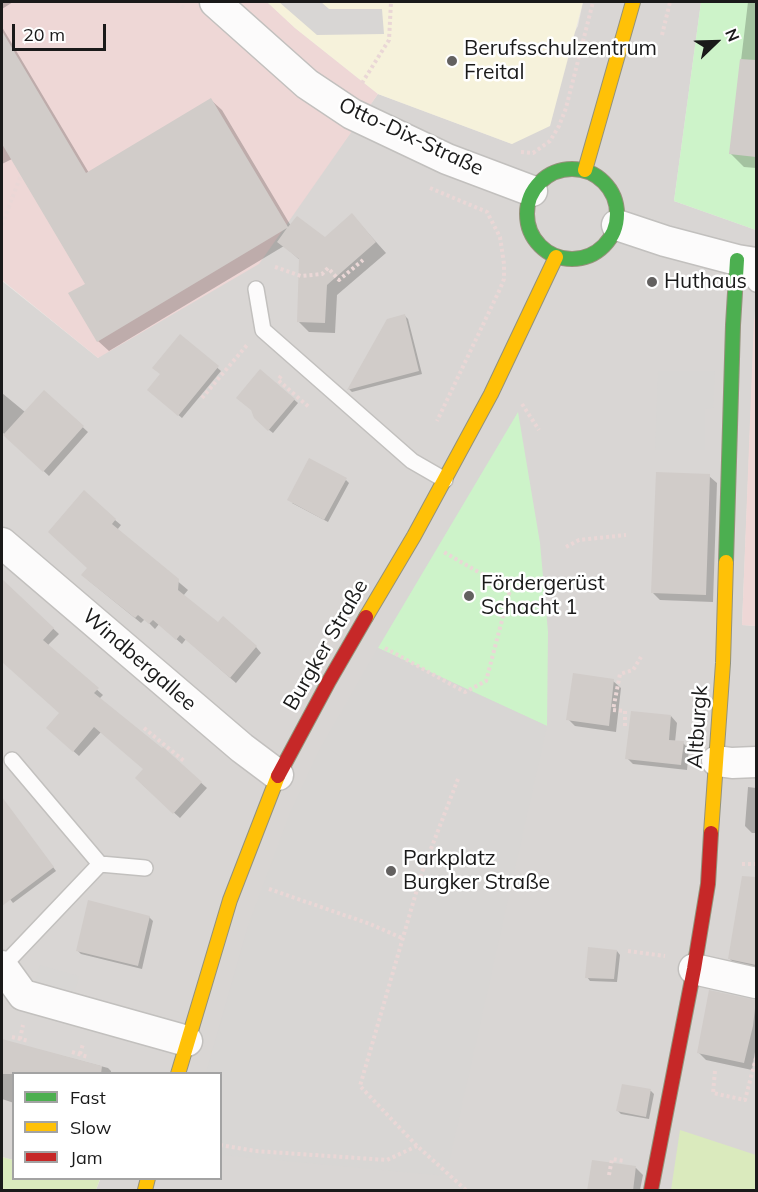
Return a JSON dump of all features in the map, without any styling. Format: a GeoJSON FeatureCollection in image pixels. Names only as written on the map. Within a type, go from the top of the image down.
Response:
{"type":"FeatureCollection","features":[{"type":"Feature","properties":{"kind":"main road"},"geometry":{"type":"LineString","coordinates":[[585,170],[633,2]]}},
{"type":"Feature","properties":{"kind":"main road"},"geometry":{"type":"LineString","coordinates":[[570,168],[585,170],[598,176],[608,185],[615,197],[618,211],[617,225],[611,239],[600,250],[587,257],[571,260],[556,257],[542,249],[532,237],[527,222],[527,206],[532,191],[542,179],[555,171],[570,168]]}},
{"type":"Feature","properties":{"kind":"main road","name":"Burgker Straße"},"geometry":{"type":"LineString","coordinates":[[179,1072],[230,900],[278,775],[329,681],[445,480],[491,394],[556,257]]}},
{"type":"Feature","properties":{"kind":"main road","name":"Altburgk"},"geometry":{"type":"LineString","coordinates":[[651,1191],[684,963],[708,884],[723,663],[733,325],[747,261]]}},
{"type":"Feature","properties":{"kind":"street","name":"Otto-Dix-Straße"},"geometry":{"type":"LineString","coordinates":[[215,2],[307,84],[352,114],[447,159],[532,191]]}},
{"type":"Feature","properties":{"kind":"street"},"geometry":{"type":"LineString","coordinates":[[617,225],[664,241],[747,261]]}},
{"type":"Feature","properties":{"kind":"street","name":"Windbergallee"},"geometry":{"type":"LineString","coordinates":[[2,543],[242,748],[278,775]]}},
{"type":"Feature","properties":{"kind":"street"},"geometry":{"type":"LineString","coordinates":[[717,761],[756,762]]}},
{"type":"Feature","properties":{"kind":"street"},"geometry":{"type":"LineString","coordinates":[[684,963],[756,983]]}},
{"type":"Feature","properties":{"kind":"street"},"geometry":{"type":"LineString","coordinates":[[2,966],[23,995],[187,1041]]}},
{"type":"Feature","properties":{"kind":"lane"},"geometry":{"type":"LineString","coordinates":[[747,261],[756,284]]}},
{"type":"Feature","properties":{"kind":"lane"},"geometry":{"type":"LineString","coordinates":[[256,289],[263,330],[412,461],[445,480]]}},
{"type":"Feature","properties":{"kind":"lane"},"geometry":{"type":"LineString","coordinates":[[12,760],[100,864],[145,868]]}},
{"type":"Feature","properties":{"kind":"lane"},"geometry":{"type":"LineString","coordinates":[[2,966],[100,864]]}},
{"type":"Feature","properties":{"kind":"path"},"geometry":{"type":"LineString","coordinates":[[356,91],[389,40],[390,2]]}},
{"type":"Feature","properties":{"kind":"path"},"geometry":{"type":"LineString","coordinates":[[509,150],[532,153],[550,141],[566,108],[593,2]]}},
{"type":"Feature","properties":{"kind":"path"},"geometry":{"type":"LineString","coordinates":[[662,34],[670,2]]}},
{"type":"Feature","properties":{"kind":"path"},"geometry":{"type":"LineString","coordinates":[[2,225],[21,175]]}},
{"type":"Feature","properties":{"kind":"path"},"geometry":{"type":"LineString","coordinates":[[433,427],[504,279],[500,237],[487,212]]}},
{"type":"Feature","properties":{"kind":"path"},"geometry":{"type":"LineString","coordinates":[[275,267],[301,276],[322,274],[328,268],[339,280],[363,260]]}},
{"type":"Feature","properties":{"kind":"path"},"geometry":{"type":"LineString","coordinates":[[202,398],[251,341]]}},
{"type":"Feature","properties":{"kind":"path"},"geometry":{"type":"LineString","coordinates":[[521,403],[538,430]]}},
{"type":"Feature","properties":{"kind":"path"},"geometry":{"type":"LineString","coordinates":[[566,547],[579,540],[626,535]]}},
{"type":"Feature","properties":{"kind":"path"},"geometry":{"type":"LineString","coordinates":[[383,647],[465,692],[486,681],[510,590],[439,549]]}},
{"type":"Feature","properties":{"kind":"path"},"geometry":{"type":"LineString","coordinates":[[625,726],[625,711],[613,710],[620,674],[633,670],[640,657]]}},
{"type":"Feature","properties":{"kind":"path"},"geometry":{"type":"LineString","coordinates":[[144,728],[184,761]]}},
{"type":"Feature","properties":{"kind":"path"},"geometry":{"type":"LineString","coordinates":[[458,779],[422,872],[360,1086],[417,1146],[466,1191]]}},
{"type":"Feature","properties":{"kind":"path"},"geometry":{"type":"LineString","coordinates":[[267,888],[370,924],[402,938]]}},
{"type":"Feature","properties":{"kind":"path"},"geometry":{"type":"LineString","coordinates":[[628,951],[684,963]]}},
{"type":"Feature","properties":{"kind":"path"},"geometry":{"type":"LineString","coordinates":[[20,1039],[22,1026]]}},
{"type":"Feature","properties":{"kind":"path"},"geometry":{"type":"LineString","coordinates":[[12,1037],[29,1041]]}},
{"type":"Feature","properties":{"kind":"path"},"geometry":{"type":"LineString","coordinates":[[80,1054],[84,1041]]}},
{"type":"Feature","properties":{"kind":"path"},"geometry":{"type":"LineString","coordinates":[[72,1052],[88,1056]]}},
{"type":"Feature","properties":{"kind":"path"},"geometry":{"type":"LineString","coordinates":[[715,1071],[713,1093],[745,1100],[756,1058]]}},
{"type":"Feature","properties":{"kind":"path"},"geometry":{"type":"LineString","coordinates":[[222,1145],[387,1160],[417,1146]]}},
{"type":"Feature","properties":{"kind":"path"},"geometry":{"type":"LineString","coordinates":[[609,1175],[612,1160],[628,1162]]}},
{"type":"Feature","properties":{"kind":"shaded area"},"geometry":{"type":"Polygon","coordinates":[[[2,2],[267,2],[295,28],[378,94],[259,264],[98,358],[2,280],[2,2]]]}},
{"type":"Feature","properties":{"kind":"shaded area","name":"Berufsschulzentrum Freital"},"geometry":{"type":"Polygon","coordinates":[[[267,2],[583,2],[550,126],[512,144],[378,94],[295,28],[267,2]]]}},
{"type":"Feature","properties":{"kind":"shaded area"},"geometry":{"type":"Polygon","coordinates":[[[279,2],[321,2],[329,9],[382,9],[384,34],[317,35],[279,2]]]}},
{"type":"Feature","properties":{"kind":"shaded area"},"geometry":{"type":"Polygon","coordinates":[[[583,2],[701,2],[674,201],[756,230],[756,285],[742,625],[756,626],[756,1190],[96,1190],[100,1180],[222,1180],[222,1072],[12,1072],[12,1160],[2,1157],[2,281],[98,358],[339,148],[378,94],[512,144],[578,26],[583,2]]]}},
{"type":"Feature","properties":{"kind":"shaded area"},"geometry":{"type":"Polygon","coordinates":[[[756,318],[756,626],[742,625],[754,319],[756,318]]]}},
{"type":"Feature","properties":{"kind":"shaded area"},"geometry":{"type":"Polygon","coordinates":[[[658,371],[715,371],[713,408],[705,409],[705,450],[655,450],[658,371]]]}},
{"type":"Feature","properties":{"kind":"shaded area","name":"Parkplatz Burgker Straße"},"geometry":{"type":"Polygon","coordinates":[[[378,648],[547,726],[446,1176],[222,1155],[222,1072],[206,1072],[248,926],[289,816],[319,751],[378,648]]]}},
{"type":"Feature","properties":{"kind":"shaded area"},"geometry":{"type":"Polygon","coordinates":[[[40,965],[79,976],[70,1009],[31,998],[40,965]]]}},
{"type":"Feature","properties":{"kind":"green space"},"geometry":{"type":"Polygon","coordinates":[[[701,2],[756,2],[756,230],[674,201],[701,2]]]}},
{"type":"Feature","properties":{"kind":"green space"},"geometry":{"type":"Polygon","coordinates":[[[518,412],[540,543],[548,632],[547,726],[378,648],[518,412]]]}},
{"type":"Feature","properties":{"kind":"green space"},"geometry":{"type":"Polygon","coordinates":[[[680,1130],[756,1155],[756,1190],[671,1190],[680,1130]]]}},
{"type":"Feature","properties":{"kind":"green space"},"geometry":{"type":"Polygon","coordinates":[[[2,1157],[12,1160],[12,1180],[100,1180],[96,1190],[2,1190],[2,1157]]]}},
{"type":"Feature","properties":{"kind":"building"},"geometry":{"type":"Polygon","coordinates":[[[2,31],[86,173],[211,98],[288,227],[297,216],[325,237],[352,213],[376,242],[327,285],[325,323],[297,322],[299,259],[277,242],[287,228],[97,342],[68,293],[85,284],[2,144],[2,31]]]}},
{"type":"Feature","properties":{"kind":"building"},"geometry":{"type":"Polygon","coordinates":[[[740,59],[756,60],[756,157],[729,154],[740,59]]]}},
{"type":"Feature","properties":{"kind":"building"},"geometry":{"type":"Polygon","coordinates":[[[405,314],[419,371],[347,390],[387,319],[405,314]]]}},
{"type":"Feature","properties":{"kind":"building"},"geometry":{"type":"Polygon","coordinates":[[[180,334],[219,366],[178,416],[147,390],[160,374],[152,368],[180,334]]]}},
{"type":"Feature","properties":{"kind":"building"},"geometry":{"type":"Polygon","coordinates":[[[260,369],[295,399],[268,431],[254,418],[251,410],[236,398],[260,369]]]}},
{"type":"Feature","properties":{"kind":"building"},"geometry":{"type":"Polygon","coordinates":[[[44,390],[84,426],[43,472],[3,435],[44,390]]]}},
{"type":"Feature","properties":{"kind":"building"},"geometry":{"type":"Polygon","coordinates":[[[309,458],[347,478],[324,520],[287,500],[309,458]]]}},
{"type":"Feature","properties":{"kind":"building"},"geometry":{"type":"Polygon","coordinates":[[[656,472],[710,474],[706,595],[651,593],[656,472]]]}},
{"type":"Feature","properties":{"kind":"building"},"geometry":{"type":"Polygon","coordinates":[[[84,490],[116,519],[112,524],[179,579],[178,590],[218,622],[223,616],[257,646],[230,678],[180,635],[176,640],[153,620],[149,624],[138,615],[135,618],[81,575],[87,568],[48,532],[84,490]]]}},
{"type":"Feature","properties":{"kind":"building"},"geometry":{"type":"Polygon","coordinates":[[[2,579],[54,628],[43,640],[99,688],[94,693],[163,747],[202,782],[173,814],[135,778],[143,769],[94,727],[73,752],[46,728],[59,713],[2,662],[2,579]]]}},
{"type":"Feature","properties":{"kind":"building"},"geometry":{"type":"Polygon","coordinates":[[[573,673],[614,679],[609,726],[566,720],[573,673]]]}},
{"type":"Feature","properties":{"kind":"building"},"geometry":{"type":"Polygon","coordinates":[[[631,711],[671,715],[669,740],[684,741],[681,765],[625,759],[631,711]]]}},
{"type":"Feature","properties":{"kind":"building"},"geometry":{"type":"Polygon","coordinates":[[[2,797],[54,867],[2,906],[2,797]]]}},
{"type":"Feature","properties":{"kind":"building"},"geometry":{"type":"Polygon","coordinates":[[[742,876],[756,877],[756,965],[728,959],[742,876]]]}},
{"type":"Feature","properties":{"kind":"building"},"geometry":{"type":"Polygon","coordinates":[[[88,900],[150,916],[138,966],[76,951],[88,900]]]}},
{"type":"Feature","properties":{"kind":"building"},"geometry":{"type":"Polygon","coordinates":[[[588,947],[617,950],[614,979],[585,978],[588,947]]]}},
{"type":"Feature","properties":{"kind":"building"},"geometry":{"type":"Polygon","coordinates":[[[709,990],[756,1000],[753,1026],[744,1063],[697,1053],[709,990]]]}},
{"type":"Feature","properties":{"kind":"building"},"geometry":{"type":"Polygon","coordinates":[[[2,1039],[102,1066],[101,1072],[2,1074],[2,1039]]]}},
{"type":"Feature","properties":{"kind":"building"},"geometry":{"type":"Polygon","coordinates":[[[622,1084],[651,1089],[646,1117],[616,1111],[622,1084]]]}},
{"type":"Feature","properties":{"kind":"building"},"geometry":{"type":"Polygon","coordinates":[[[592,1160],[636,1166],[633,1191],[587,1191],[592,1160]]]}},
{"type":"Feature","properties":{"kind":"traffic: fast"},"geometry":{"type":"LineString","coordinates":[[563,169],[581,169],[597,176],[610,189],[617,205],[617,214],[617,223],[610,239],[597,252],[581,259],[563,259],[547,252],[534,239],[527,223],[527,205],[534,189],[547,176],[563,169]]}},
{"type":"Feature","properties":{"kind":"traffic: fast"},"geometry":{"type":"LineString","coordinates":[[726,562],[737,260]]}},
{"type":"Feature","properties":{"kind":"traffic: slow"},"geometry":{"type":"LineString","coordinates":[[585,170],[633,2]]}},
{"type":"Feature","properties":{"kind":"traffic: slow"},"geometry":{"type":"LineString","coordinates":[[366,617],[414,536],[491,394],[556,257]]}},
{"type":"Feature","properties":{"kind":"traffic: slow"},"geometry":{"type":"LineString","coordinates":[[711,833],[723,663],[726,562]]}},
{"type":"Feature","properties":{"kind":"traffic: slow"},"geometry":{"type":"LineString","coordinates":[[179,1072],[230,900],[278,776]]}},
{"type":"Feature","properties":{"kind":"traffic: slow"},"geometry":{"type":"LineString","coordinates":[[145,1190],[148,1180]]}},
{"type":"Feature","properties":{"kind":"traffic: jam"},"geometry":{"type":"LineString","coordinates":[[278,776],[366,617]]}},
{"type":"Feature","properties":{"kind":"traffic: jam"},"geometry":{"type":"LineString","coordinates":[[651,1190],[694,969],[708,884],[711,833]]}},
{"type":"Feature","properties":{"kind":"place","name":"Berufsschulzentrum Freital"},"geometry":{"type":"Point","coordinates":[452,61]}},
{"type":"Feature","properties":{"kind":"place","name":"Huthaus"},"geometry":{"type":"Point","coordinates":[652,282]}},
{"type":"Feature","properties":{"kind":"place","name":"Fördergerüst Schacht 1"},"geometry":{"type":"Point","coordinates":[469,596]}},
{"type":"Feature","properties":{"kind":"place","name":"Parkplatz Burgker Straße"},"geometry":{"type":"Point","coordinates":[391,871]}}]}
